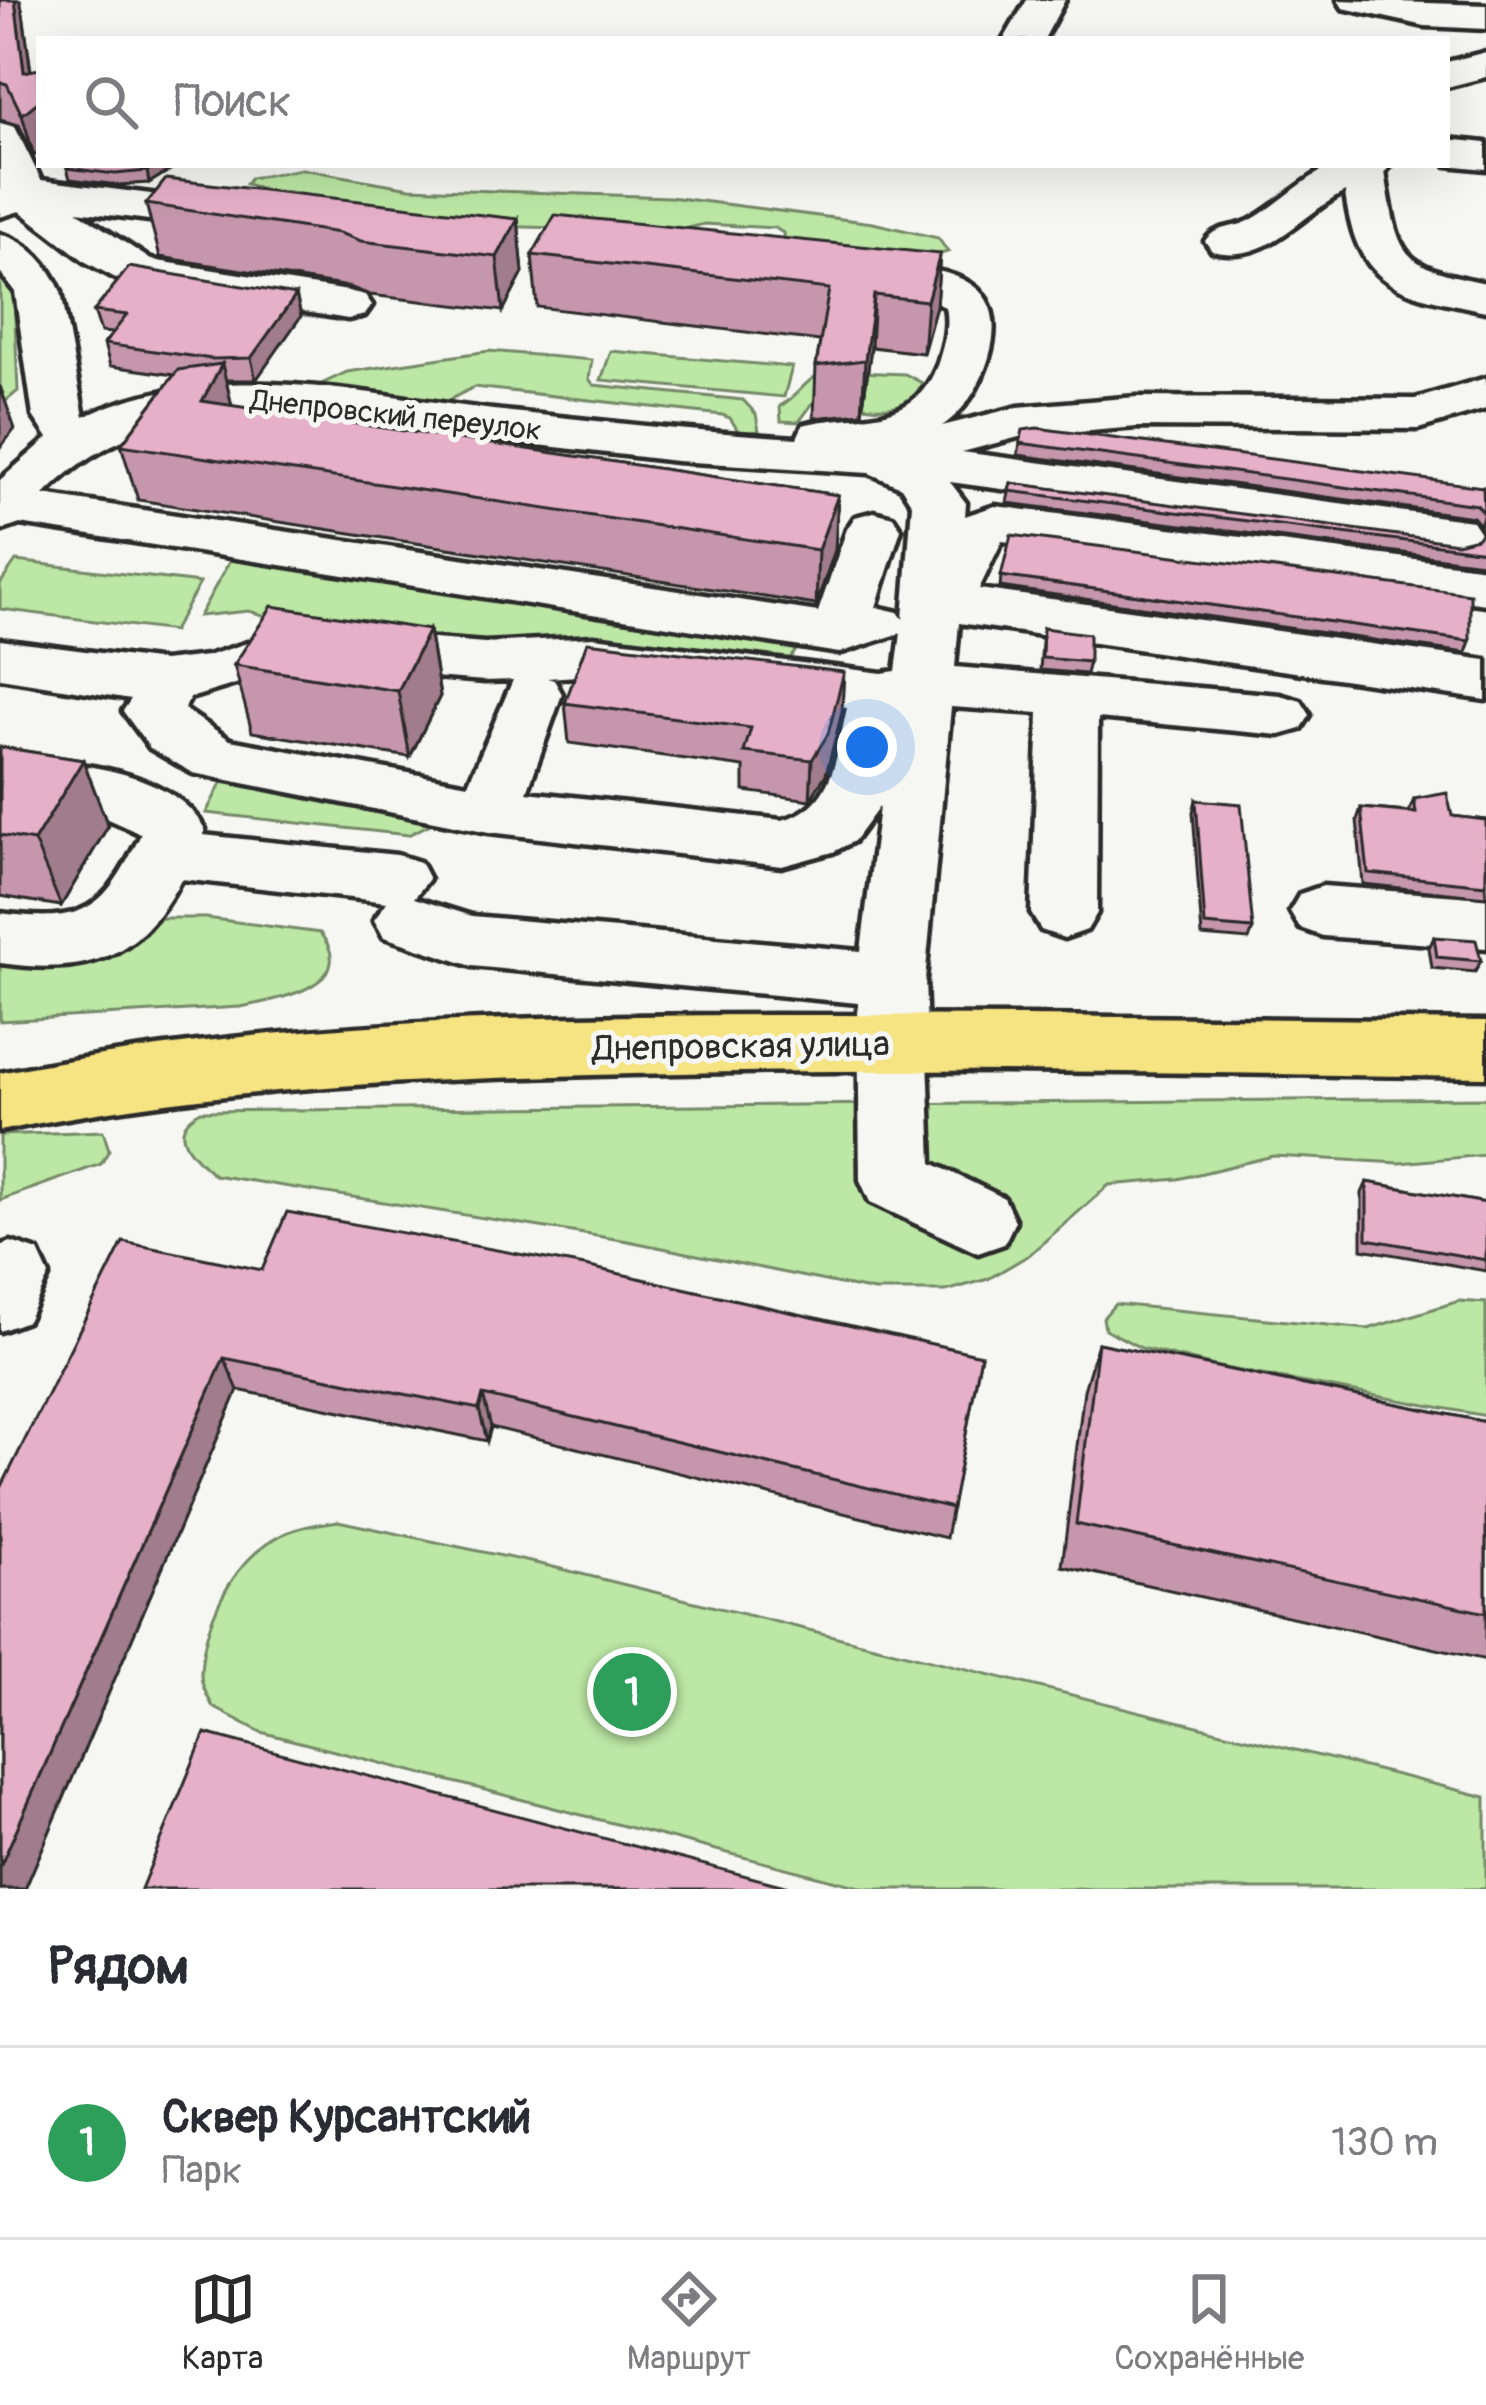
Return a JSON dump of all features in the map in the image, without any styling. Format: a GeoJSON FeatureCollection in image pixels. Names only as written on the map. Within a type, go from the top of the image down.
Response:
{"type":"FeatureCollection","features":[{"type":"Feature","properties":{"kind":"main road","name":"Днепровская улица"},"geometry":{"type":"LineString","coordinates":[[0,1102],[162,1071],[891,1011],[1486,1049]]}},
{"type":"Feature","properties":{"kind":"street"},"geometry":{"type":"LineString","coordinates":[[1026,36],[1046,0]]}},
{"type":"Feature","properties":{"kind":"street"},"geometry":{"type":"LineString","coordinates":[[1377,3],[1486,17]]}},
{"type":"Feature","properties":{"kind":"street"},"geometry":{"type":"LineString","coordinates":[[1450,74],[1486,64]]}},
{"type":"Feature","properties":{"kind":"street"},"geometry":{"type":"LineString","coordinates":[[0,136],[15,163],[11,198]]}},
{"type":"Feature","properties":{"kind":"street"},"geometry":{"type":"LineString","coordinates":[[1450,152],[1486,156]]}},
{"type":"Feature","properties":{"kind":"street"},"geometry":{"type":"LineString","coordinates":[[151,207],[198,168]]}},
{"type":"Feature","properties":{"kind":"street"},"geometry":{"type":"LineString","coordinates":[[1228,241],[1264,231],[1318,188],[1362,168]]}},
{"type":"Feature","properties":{"kind":"street"},"geometry":{"type":"LineString","coordinates":[[1366,168],[1372,242],[1391,268],[1422,284],[1486,298]]}},
{"type":"Feature","properties":{"kind":"street"},"geometry":{"type":"LineString","coordinates":[[11,198],[151,207],[269,223]]}},
{"type":"Feature","properties":{"kind":"street"},"geometry":{"type":"LineString","coordinates":[[11,198],[139,272],[348,305]]}},
{"type":"Feature","properties":{"kind":"street"},"geometry":{"type":"LineString","coordinates":[[0,248],[31,276],[38,292],[58,416],[74,440]]}},
{"type":"Feature","properties":{"kind":"street"},"geometry":{"type":"LineString","coordinates":[[758,451],[773,438],[860,435],[906,424],[939,408],[960,377],[972,326],[962,295],[932,284],[813,273]]}},
{"type":"Feature","properties":{"kind":"street"},"geometry":{"type":"LineString","coordinates":[[50,374],[113,382],[183,402]]}},
{"type":"Feature","properties":{"kind":"street"},"geometry":{"type":"LineString","coordinates":[[1418,414],[1486,393]]}},
{"type":"Feature","properties":{"kind":"street","name":"Днепровский переулок"},"geometry":{"type":"LineString","coordinates":[[2,508],[48,459],[74,440],[125,417],[183,402],[263,398],[676,446],[901,460]]}},
{"type":"Feature","properties":{"kind":"street"},"geometry":{"type":"LineString","coordinates":[[901,460],[1018,422],[1113,414],[1418,414],[1486,424]]}},
{"type":"Feature","properties":{"kind":"street"},"geometry":{"type":"LineString","coordinates":[[901,460],[995,494],[1466,559]]}},
{"type":"Feature","properties":{"kind":"street"},"geometry":{"type":"LineString","coordinates":[[173,679],[153,711],[171,733],[204,754],[490,810],[782,843],[825,834],[850,812],[902,691],[933,601],[939,502],[901,460]]}},
{"type":"Feature","properties":{"kind":"street"},"geometry":{"type":"LineString","coordinates":[[2,508],[859,629],[874,529]]}},
{"type":"Feature","properties":{"kind":"street"},"geometry":{"type":"LineString","coordinates":[[933,601],[961,575],[979,530],[995,523],[1466,559]]}},
{"type":"Feature","properties":{"kind":"street"},"geometry":{"type":"LineString","coordinates":[[1012,573],[1486,639]]}},
{"type":"Feature","properties":{"kind":"street"},"geometry":{"type":"LineString","coordinates":[[933,601],[1486,680]]}},
{"type":"Feature","properties":{"kind":"street"},"geometry":{"type":"LineString","coordinates":[[0,659],[173,679],[215,674],[270,650],[322,647],[485,662],[594,656],[902,691],[963,686],[1280,715]]}},
{"type":"Feature","properties":{"kind":"street"},"geometry":{"type":"LineString","coordinates":[[902,691],[891,1011],[896,1180],[978,1221]]}},
{"type":"Feature","properties":{"kind":"street"},"geometry":{"type":"LineString","coordinates":[[490,810],[533,694]]}},
{"type":"Feature","properties":{"kind":"street"},"geometry":{"type":"LineString","coordinates":[[1064,913],[1069,698]]}},
{"type":"Feature","properties":{"kind":"street"},"geometry":{"type":"LineString","coordinates":[[0,777],[119,798],[150,808],[174,829],[145,893],[105,932],[68,942],[31,944],[0,938]]}},
{"type":"Feature","properties":{"kind":"street"},"geometry":{"type":"LineString","coordinates":[[163,854],[402,900],[472,940],[891,1011]]}},
{"type":"Feature","properties":{"kind":"street"},"geometry":{"type":"LineString","coordinates":[[1323,910],[1486,923]]}},
{"type":"Feature","properties":{"kind":"green space"},"geometry":{"type":"Polygon","coordinates":[[[302,169],[410,188],[670,197],[873,223],[938,238],[948,252],[923,259],[784,240],[775,228],[704,224],[677,231],[481,226],[279,194],[246,184],[250,178],[302,169]]]}},
{"type":"Feature","properties":{"kind":"green space"},"geometry":{"type":"Polygon","coordinates":[[[0,277],[8,281],[14,297],[18,391],[0,406],[0,277]]]}},
{"type":"Feature","properties":{"kind":"green space"},"geometry":{"type":"Polygon","coordinates":[[[489,351],[592,360],[589,379],[594,385],[743,400],[756,414],[759,431],[740,434],[730,418],[722,415],[474,387],[438,406],[311,389],[347,372],[489,351]]]}},
{"type":"Feature","properties":{"kind":"green space"},"geometry":{"type":"Polygon","coordinates":[[[611,351],[792,367],[784,397],[601,380],[611,351]]]}},
{"type":"Feature","properties":{"kind":"green space"},"geometry":{"type":"Polygon","coordinates":[[[831,371],[905,374],[922,383],[902,404],[875,407],[815,400],[799,422],[781,421],[780,406],[815,377],[831,371]]]}},
{"type":"Feature","properties":{"kind":"green space"},"geometry":{"type":"Polygon","coordinates":[[[233,555],[797,649],[780,671],[572,639],[448,642],[283,621],[249,611],[199,616],[233,555]]]}},
{"type":"Feature","properties":{"kind":"green space"},"geometry":{"type":"Polygon","coordinates":[[[16,561],[200,583],[173,631],[0,609],[0,584],[16,561]]]}},
{"type":"Feature","properties":{"kind":"green space"},"geometry":{"type":"Polygon","coordinates":[[[226,774],[453,813],[408,835],[206,813],[226,774]]]}},
{"type":"Feature","properties":{"kind":"green space"},"geometry":{"type":"Polygon","coordinates":[[[163,918],[206,918],[320,933],[330,951],[330,966],[308,988],[240,1007],[0,1021],[0,955],[163,918]]]}},
{"type":"Feature","properties":{"kind":"green space"},"geometry":{"type":"Polygon","coordinates":[[[1486,1098],[1486,1155],[1400,1163],[1273,1156],[1178,1179],[1109,1185],[1029,1255],[988,1279],[946,1291],[874,1291],[628,1241],[214,1175],[191,1152],[183,1135],[190,1119],[201,1111],[1486,1098]]]}},
{"type":"Feature","properties":{"kind":"green space"},"geometry":{"type":"Polygon","coordinates":[[[103,1131],[109,1150],[101,1164],[0,1200],[0,1135],[103,1131]]]}},
{"type":"Feature","properties":{"kind":"green space"},"geometry":{"type":"Polygon","coordinates":[[[1459,1301],[1486,1303],[1486,1416],[1141,1348],[1105,1329],[1103,1318],[1115,1304],[1368,1329],[1459,1301]]]}},
{"type":"Feature","properties":{"kind":"green space"},"geometry":{"type":"Polygon","coordinates":[[[338,1521],[549,1566],[1486,1797],[1486,1889],[867,1889],[261,1732],[213,1707],[205,1690],[203,1653],[214,1614],[233,1579],[260,1549],[291,1531],[338,1521]]]}},
{"type":"Feature","properties":{"kind":"building"},"geometry":{"type":"Polygon","coordinates":[[[0,0],[15,0],[24,72],[36,70],[36,103],[22,115],[7,84],[0,82],[0,0]]]}},
{"type":"Feature","properties":{"kind":"building"},"geometry":{"type":"Polygon","coordinates":[[[67,168],[152,168],[115,174],[67,168]]]}},
{"type":"Feature","properties":{"kind":"building"},"geometry":{"type":"Polygon","coordinates":[[[166,179],[518,219],[497,257],[361,241],[339,233],[146,204],[166,179]]]}},
{"type":"Feature","properties":{"kind":"building"},"geometry":{"type":"Polygon","coordinates":[[[555,215],[940,254],[927,301],[874,295],[865,360],[816,366],[829,289],[532,255],[555,215]]]}},
{"type":"Feature","properties":{"kind":"building"},"geometry":{"type":"Polygon","coordinates":[[[129,267],[296,295],[251,358],[212,359],[104,344],[127,315],[94,311],[129,267]]]}},
{"type":"Feature","properties":{"kind":"building"},"geometry":{"type":"Polygon","coordinates":[[[222,364],[202,401],[838,495],[818,550],[121,445],[178,370],[222,364]]]}},
{"type":"Feature","properties":{"kind":"building"},"geometry":{"type":"Polygon","coordinates":[[[1037,428],[1483,487],[1484,513],[1477,505],[1020,443],[1023,430],[1037,428]]]}},
{"type":"Feature","properties":{"kind":"building"},"geometry":{"type":"Polygon","coordinates":[[[1011,483],[1457,543],[1477,538],[1485,528],[1486,551],[1009,491],[1011,483]]]}},
{"type":"Feature","properties":{"kind":"building"},"geometry":{"type":"Polygon","coordinates":[[[1011,535],[1470,594],[1470,641],[1001,576],[1011,535]]]}},
{"type":"Feature","properties":{"kind":"building"},"geometry":{"type":"Polygon","coordinates":[[[272,606],[429,630],[398,691],[234,665],[272,606]]]}},
{"type":"Feature","properties":{"kind":"building"},"geometry":{"type":"Polygon","coordinates":[[[1043,628],[1089,634],[1089,662],[1042,658],[1043,628]]]}},
{"type":"Feature","properties":{"kind":"building"},"geometry":{"type":"Polygon","coordinates":[[[587,642],[844,672],[828,734],[812,760],[744,752],[751,728],[565,703],[587,642]]]}},
{"type":"Feature","properties":{"kind":"building"},"geometry":{"type":"Polygon","coordinates":[[[0,747],[83,760],[34,841],[0,835],[0,747]]]}},
{"type":"Feature","properties":{"kind":"building"},"geometry":{"type":"Polygon","coordinates":[[[1447,793],[1452,816],[1486,820],[1486,885],[1368,873],[1361,808],[1416,813],[1414,799],[1447,793]]]}},
{"type":"Feature","properties":{"kind":"building"},"geometry":{"type":"Polygon","coordinates":[[[1196,800],[1241,804],[1253,929],[1205,925],[1196,800]]]}},
{"type":"Feature","properties":{"kind":"building"},"geometry":{"type":"Polygon","coordinates":[[[1434,937],[1476,940],[1481,961],[1437,957],[1434,937]]]}},
{"type":"Feature","properties":{"kind":"building"},"geometry":{"type":"Polygon","coordinates":[[[1367,1182],[1486,1203],[1486,1260],[1367,1239],[1367,1182]]]}},
{"type":"Feature","properties":{"kind":"building"},"geometry":{"type":"Polygon","coordinates":[[[287,1212],[585,1266],[981,1355],[952,1508],[483,1395],[479,1409],[224,1358],[0,1867],[0,1490],[123,1242],[262,1270],[287,1212]]]}},
{"type":"Feature","properties":{"kind":"building"},"geometry":{"type":"Polygon","coordinates":[[[1098,1343],[1486,1422],[1486,1613],[1076,1524],[1098,1343]]]}},
{"type":"Feature","properties":{"kind":"building"},"geometry":{"type":"Polygon","coordinates":[[[205,1733],[796,1889],[141,1889],[205,1733]]]}},
{"type":"Feature","properties":{"kind":"place","name":"Сквер Курсантский"},"geometry":{"type":"Point","coordinates":[632,1692]}}]}
